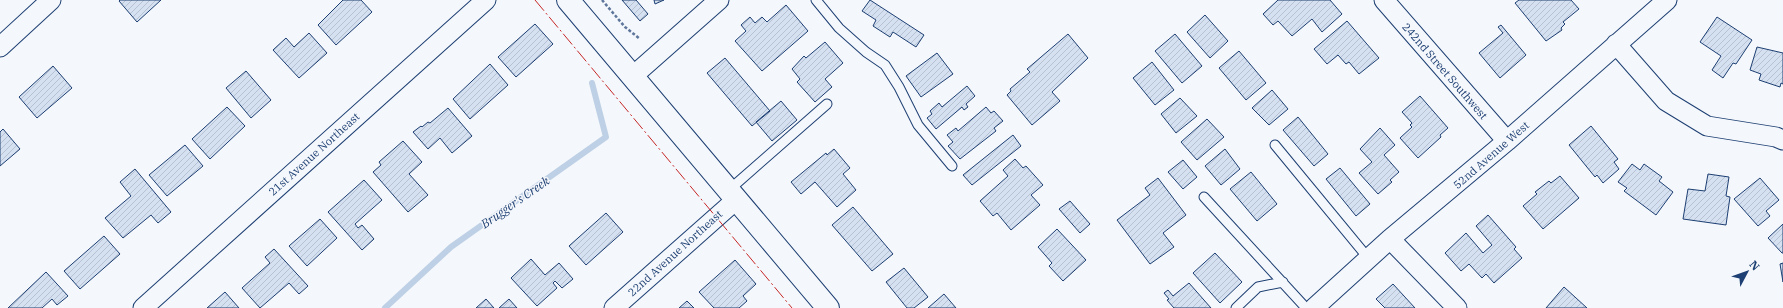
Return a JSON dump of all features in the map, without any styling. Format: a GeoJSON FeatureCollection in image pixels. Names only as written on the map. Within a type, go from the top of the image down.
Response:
{"type":"FeatureCollection","features":[{"type":"Feature","properties":{"kind":"main road"},"geometry":{"type":"LineString","coordinates":[[568,0],[828,308]]}},
{"type":"Feature","properties":{"kind":"street"},"geometry":{"type":"LineString","coordinates":[[0,48],[51,0]]}},
{"type":"Feature","properties":{"kind":"street","name":"21st Avenue Northeast"},"geometry":{"type":"LineString","coordinates":[[143,308],[486,0]]}},
{"type":"Feature","properties":{"kind":"street"},"geometry":{"type":"LineString","coordinates":[[633,76],[719,0]]}},
{"type":"Feature","properties":{"kind":"street","name":"242nd Street Southwest"},"geometry":{"type":"LineString","coordinates":[[1384,0],[1507,141]]}},
{"type":"Feature","properties":{"kind":"street","name":"52nd Avenue West"},"geometry":{"type":"LineString","coordinates":[[1314,308],[1390,239],[1507,141],[1666,0]]}},
{"type":"Feature","properties":{"kind":"street"},"geometry":{"type":"LineString","coordinates":[[1616,44],[1666,101],[1707,126],[1776,137],[1783,140]]}},
{"type":"Feature","properties":{"kind":"street","name":"22nd Avenue Northeast"},"geometry":{"type":"LineString","coordinates":[[614,308],[733,194]]}},
{"type":"Feature","properties":{"kind":"street"},"geometry":{"type":"LineString","coordinates":[[1390,239],[1456,308]]}},
{"type":"Feature","properties":{"kind":"lane"},"geometry":{"type":"LineString","coordinates":[[816,0],[838,28],[866,52],[885,65],[899,87],[918,125],[952,166]]}},
{"type":"Feature","properties":{"kind":"lane"},"geometry":{"type":"LineString","coordinates":[[733,194],[827,104]]}},
{"type":"Feature","properties":{"kind":"lane"},"geometry":{"type":"LineString","coordinates":[[1275,145],[1369,258]]}},
{"type":"Feature","properties":{"kind":"lane"},"geometry":{"type":"LineString","coordinates":[[1204,197],[1306,308]]}},
{"type":"Feature","properties":{"kind":"lane"},"geometry":{"type":"LineString","coordinates":[[1236,308],[1258,287],[1283,282]]}},
{"type":"Feature","properties":{"kind":"path"},"geometry":{"type":"LineString","coordinates":[[602,0],[625,27],[640,38]]}},
{"type":"Feature","properties":{"kind":"building"},"geometry":{"type":"Polygon","coordinates":[[[161,0],[137,22],[119,1],[161,0]]]}},
{"type":"Feature","properties":{"kind":"building"},"geometry":{"type":"Polygon","coordinates":[[[343,0],[361,0],[372,12],[336,45],[318,25],[343,0]]]}},
{"type":"Feature","properties":{"kind":"building"},"geometry":{"type":"Polygon","coordinates":[[[622,0],[636,0],[648,14],[640,21],[622,0]]]}},
{"type":"Feature","properties":{"kind":"building"},"geometry":{"type":"Polygon","coordinates":[[[654,0],[664,0],[655,4],[654,0]]]}},
{"type":"Feature","properties":{"kind":"building"},"geometry":{"type":"Polygon","coordinates":[[[870,0],[924,35],[916,47],[893,32],[890,37],[873,26],[876,20],[862,11],[870,0]]]}},
{"type":"Feature","properties":{"kind":"building"},"geometry":{"type":"Polygon","coordinates":[[[1278,0],[1330,0],[1342,14],[1322,32],[1312,19],[1292,36],[1278,21],[1273,25],[1263,14],[1278,0]]]}},
{"type":"Feature","properties":{"kind":"building"},"geometry":{"type":"Polygon","coordinates":[[[1519,0],[1571,0],[1579,9],[1563,22],[1565,24],[1561,28],[1562,30],[1546,41],[1515,3],[1519,0]]]}},
{"type":"Feature","properties":{"kind":"building"},"geometry":{"type":"Polygon","coordinates":[[[786,5],[808,31],[762,71],[735,41],[746,31],[741,25],[750,17],[755,23],[762,17],[767,22],[786,5]]]}},
{"type":"Feature","properties":{"kind":"building"},"geometry":{"type":"Polygon","coordinates":[[[1205,15],[1228,41],[1210,58],[1187,32],[1205,15]]]}},
{"type":"Feature","properties":{"kind":"building"},"geometry":{"type":"Polygon","coordinates":[[[1717,17],[1752,40],[1736,64],[1733,63],[1723,78],[1712,70],[1721,56],[1700,42],[1717,17]]]}},
{"type":"Feature","properties":{"kind":"building"},"geometry":{"type":"Polygon","coordinates":[[[1347,21],[1379,58],[1359,74],[1349,62],[1346,64],[1338,55],[1327,64],[1314,49],[1347,21]]]}},
{"type":"Feature","properties":{"kind":"building"},"geometry":{"type":"Polygon","coordinates":[[[535,24],[553,44],[516,77],[498,57],[535,24]]]}},
{"type":"Feature","properties":{"kind":"building"},"geometry":{"type":"Polygon","coordinates":[[[1501,25],[1526,55],[1500,78],[1479,53],[1503,33],[1498,27],[1501,25]]]}},
{"type":"Feature","properties":{"kind":"building"},"geometry":{"type":"Polygon","coordinates":[[[309,33],[327,53],[299,78],[273,50],[286,38],[294,47],[309,33]]]}},
{"type":"Feature","properties":{"kind":"building"},"geometry":{"type":"Polygon","coordinates":[[[1068,34],[1088,58],[1052,92],[1060,101],[1032,125],[1007,95],[1011,91],[1010,89],[1030,72],[1027,69],[1068,34]]]}},
{"type":"Feature","properties":{"kind":"building"},"geometry":{"type":"Polygon","coordinates":[[[1175,34],[1202,66],[1182,83],[1155,51],[1175,34]]]}},
{"type":"Feature","properties":{"kind":"building"},"geometry":{"type":"Polygon","coordinates":[[[825,42],[843,63],[825,79],[832,87],[815,102],[797,82],[800,79],[792,69],[804,56],[806,58],[825,42]]]}},
{"type":"Feature","properties":{"kind":"building"},"geometry":{"type":"Polygon","coordinates":[[[1757,47],[1783,53],[1783,84],[1781,83],[1780,87],[1759,80],[1761,74],[1750,70],[1757,47]]]}},
{"type":"Feature","properties":{"kind":"building"},"geometry":{"type":"Polygon","coordinates":[[[1239,51],[1266,83],[1246,100],[1219,68],[1239,51]]]}},
{"type":"Feature","properties":{"kind":"building"},"geometry":{"type":"Polygon","coordinates":[[[937,53],[953,74],[921,97],[906,76],[937,53]]]}},
{"type":"Feature","properties":{"kind":"building"},"geometry":{"type":"Polygon","coordinates":[[[725,58],[770,111],[752,126],[707,73],[725,58]]]}},
{"type":"Feature","properties":{"kind":"building"},"geometry":{"type":"Polygon","coordinates":[[[1152,62],[1174,90],[1155,105],[1133,78],[1152,62]]]}},
{"type":"Feature","properties":{"kind":"building"},"geometry":{"type":"Polygon","coordinates":[[[490,64],[508,85],[470,119],[453,99],[490,64]]]}},
{"type":"Feature","properties":{"kind":"building"},"geometry":{"type":"Polygon","coordinates":[[[53,66],[72,88],[37,118],[19,97],[53,66]]]}},
{"type":"Feature","properties":{"kind":"building"},"geometry":{"type":"Polygon","coordinates":[[[246,71],[271,100],[251,118],[226,88],[246,71]]]}},
{"type":"Feature","properties":{"kind":"building"},"geometry":{"type":"Polygon","coordinates":[[[967,86],[975,96],[966,104],[968,107],[964,110],[962,107],[936,129],[927,118],[932,114],[930,111],[939,103],[942,107],[967,86]]]}},
{"type":"Feature","properties":{"kind":"building"},"geometry":{"type":"Polygon","coordinates":[[[1272,90],[1288,109],[1269,125],[1252,108],[1272,90]]]}},
{"type":"Feature","properties":{"kind":"building"},"geometry":{"type":"Polygon","coordinates":[[[1420,96],[1448,128],[1440,135],[1441,137],[1418,158],[1400,138],[1412,127],[1410,125],[1412,123],[1402,112],[1420,96]]]}},
{"type":"Feature","properties":{"kind":"building"},"geometry":{"type":"Polygon","coordinates":[[[1180,98],[1197,116],[1176,133],[1161,114],[1180,98]]]}},
{"type":"Feature","properties":{"kind":"building"},"geometry":{"type":"Polygon","coordinates":[[[781,101],[797,120],[772,141],[756,122],[781,101]]]}},
{"type":"Feature","properties":{"kind":"building"},"geometry":{"type":"Polygon","coordinates":[[[227,107],[245,126],[210,159],[192,139],[227,107]]]}},
{"type":"Feature","properties":{"kind":"building"},"geometry":{"type":"Polygon","coordinates":[[[986,107],[991,113],[994,111],[1003,121],[994,128],[996,131],[960,159],[948,146],[953,142],[947,135],[956,128],[958,131],[986,107]]]}},
{"type":"Feature","properties":{"kind":"building"},"geometry":{"type":"Polygon","coordinates":[[[448,108],[472,136],[452,153],[440,138],[428,149],[413,132],[428,122],[430,123],[448,108]]]}},
{"type":"Feature","properties":{"kind":"building"},"geometry":{"type":"Polygon","coordinates":[[[1298,117],[1328,154],[1314,166],[1283,130],[1298,117]]]}},
{"type":"Feature","properties":{"kind":"building"},"geometry":{"type":"Polygon","coordinates":[[[1207,119],[1224,137],[1197,160],[1181,142],[1207,119]]]}},
{"type":"Feature","properties":{"kind":"building"},"geometry":{"type":"Polygon","coordinates":[[[1591,126],[1618,159],[1614,162],[1619,169],[1603,183],[1597,175],[1595,177],[1569,145],[1591,126]]]}},
{"type":"Feature","properties":{"kind":"building"},"geometry":{"type":"Polygon","coordinates":[[[1380,128],[1395,145],[1384,155],[1399,172],[1390,180],[1392,182],[1378,194],[1359,173],[1372,162],[1360,149],[1380,128]]]}},
{"type":"Feature","properties":{"kind":"building"},"geometry":{"type":"Polygon","coordinates":[[[3,129],[20,149],[0,166],[0,132],[3,129]]]}},
{"type":"Feature","properties":{"kind":"building"},"geometry":{"type":"Polygon","coordinates":[[[1013,135],[1021,146],[972,185],[963,175],[1013,135]]]}},
{"type":"Feature","properties":{"kind":"building"},"geometry":{"type":"Polygon","coordinates":[[[403,141],[422,162],[409,174],[428,195],[408,212],[373,172],[381,165],[379,162],[403,141]]]}},
{"type":"Feature","properties":{"kind":"building"},"geometry":{"type":"Polygon","coordinates":[[[185,145],[203,166],[167,196],[149,175],[185,145]]]}},
{"type":"Feature","properties":{"kind":"building"},"geometry":{"type":"Polygon","coordinates":[[[834,149],[850,168],[843,174],[856,190],[837,207],[815,182],[801,194],[791,182],[826,153],[827,155],[834,149]]]}},
{"type":"Feature","properties":{"kind":"building"},"geometry":{"type":"Polygon","coordinates":[[[1225,149],[1240,169],[1221,185],[1205,166],[1225,149]]]}},
{"type":"Feature","properties":{"kind":"building"},"geometry":{"type":"Polygon","coordinates":[[[1015,159],[1023,168],[1026,166],[1043,185],[1031,195],[1040,205],[1011,230],[997,213],[993,216],[980,201],[1008,176],[1003,170],[1015,159]]]}},
{"type":"Feature","properties":{"kind":"building"},"geometry":{"type":"Polygon","coordinates":[[[1183,160],[1197,177],[1183,189],[1168,172],[1183,160]]]}},
{"type":"Feature","properties":{"kind":"building"},"geometry":{"type":"Polygon","coordinates":[[[1632,164],[1640,170],[1644,164],[1662,177],[1659,181],[1673,192],[1656,215],[1624,191],[1627,188],[1618,182],[1632,164]]]}},
{"type":"Feature","properties":{"kind":"building"},"geometry":{"type":"Polygon","coordinates":[[[1340,168],[1370,204],[1356,216],[1326,179],[1340,168]]]}},
{"type":"Feature","properties":{"kind":"building"},"geometry":{"type":"Polygon","coordinates":[[[135,169],[171,212],[158,223],[151,215],[123,238],[105,218],[131,196],[120,182],[135,169]]]}},
{"type":"Feature","properties":{"kind":"building"},"geometry":{"type":"Polygon","coordinates":[[[1251,172],[1277,204],[1257,221],[1230,189],[1251,172]]]}},
{"type":"Feature","properties":{"kind":"building"},"geometry":{"type":"Polygon","coordinates":[[[1708,174],[1729,177],[1726,196],[1730,197],[1726,225],[1683,219],[1688,189],[1705,191],[1708,174]]]}},
{"type":"Feature","properties":{"kind":"building"},"geometry":{"type":"Polygon","coordinates":[[[1560,176],[1579,198],[1543,229],[1523,206],[1537,194],[1535,192],[1549,181],[1551,183],[1560,176]]]}},
{"type":"Feature","properties":{"kind":"building"},"geometry":{"type":"Polygon","coordinates":[[[1158,178],[1186,215],[1163,233],[1174,247],[1150,264],[1117,220],[1150,195],[1145,188],[1158,178]]]}},
{"type":"Feature","properties":{"kind":"building"},"geometry":{"type":"Polygon","coordinates":[[[1760,178],[1779,200],[1766,211],[1770,216],[1758,226],[1734,199],[1760,178]]]}},
{"type":"Feature","properties":{"kind":"building"},"geometry":{"type":"Polygon","coordinates":[[[364,180],[382,200],[355,224],[358,228],[362,225],[374,239],[362,250],[328,212],[364,180]]]}},
{"type":"Feature","properties":{"kind":"building"},"geometry":{"type":"Polygon","coordinates":[[[1070,201],[1090,224],[1080,233],[1059,209],[1070,201]]]}},
{"type":"Feature","properties":{"kind":"building"},"geometry":{"type":"Polygon","coordinates":[[[853,207],[893,254],[872,271],[832,225],[853,207]]]}},
{"type":"Feature","properties":{"kind":"building"},"geometry":{"type":"Polygon","coordinates":[[[606,213],[623,232],[586,265],[569,246],[606,213]]]}},
{"type":"Feature","properties":{"kind":"building"},"geometry":{"type":"Polygon","coordinates":[[[1488,215],[1516,247],[1514,249],[1522,258],[1494,283],[1486,274],[1482,278],[1469,264],[1461,271],[1445,253],[1466,233],[1483,253],[1492,245],[1476,226],[1488,215]]]}},
{"type":"Feature","properties":{"kind":"building"},"geometry":{"type":"Polygon","coordinates":[[[320,219],[337,238],[307,266],[289,246],[320,219]]]}},
{"type":"Feature","properties":{"kind":"building"},"geometry":{"type":"Polygon","coordinates":[[[1783,224],[1783,253],[1782,253],[1768,238],[1783,224]]]}},
{"type":"Feature","properties":{"kind":"building"},"geometry":{"type":"Polygon","coordinates":[[[1057,229],[1086,260],[1063,281],[1049,266],[1052,263],[1038,247],[1057,229]]]}},
{"type":"Feature","properties":{"kind":"building"},"geometry":{"type":"Polygon","coordinates":[[[104,236],[120,254],[80,289],[64,271],[104,236]]]}},
{"type":"Feature","properties":{"kind":"building"},"geometry":{"type":"Polygon","coordinates":[[[274,249],[308,286],[299,294],[289,283],[260,308],[242,288],[270,263],[265,257],[274,249]]]}},
{"type":"Feature","properties":{"kind":"building"},"geometry":{"type":"Polygon","coordinates":[[[1215,253],[1242,282],[1220,303],[1193,273],[1215,253]]]}},
{"type":"Feature","properties":{"kind":"building"},"geometry":{"type":"Polygon","coordinates":[[[531,259],[545,275],[559,263],[573,279],[562,288],[555,281],[553,283],[557,288],[537,306],[511,278],[531,259]]]}},
{"type":"Feature","properties":{"kind":"building"},"geometry":{"type":"Polygon","coordinates":[[[735,260],[756,284],[743,296],[747,301],[739,308],[714,308],[699,292],[735,260]]]}},
{"type":"Feature","properties":{"kind":"building"},"geometry":{"type":"Polygon","coordinates":[[[1783,263],[1783,282],[1780,264],[1783,263]]]}},
{"type":"Feature","properties":{"kind":"building"},"geometry":{"type":"Polygon","coordinates":[[[904,268],[928,297],[914,308],[907,308],[886,282],[904,268]]]}},
{"type":"Feature","properties":{"kind":"building"},"geometry":{"type":"Polygon","coordinates":[[[46,272],[68,296],[57,305],[52,299],[42,308],[8,308],[46,272]]]}},
{"type":"Feature","properties":{"kind":"building"},"geometry":{"type":"Polygon","coordinates":[[[1189,283],[1211,308],[1174,308],[1167,300],[1169,299],[1164,293],[1168,290],[1173,296],[1189,283]]]}},
{"type":"Feature","properties":{"kind":"building"},"geometry":{"type":"Polygon","coordinates":[[[1393,284],[1415,308],[1385,308],[1376,299],[1393,284]]]}},
{"type":"Feature","properties":{"kind":"building"},"geometry":{"type":"Polygon","coordinates":[[[1564,287],[1587,308],[1546,308],[1564,287]]]}},
{"type":"Feature","properties":{"kind":"building"},"geometry":{"type":"Polygon","coordinates":[[[225,292],[239,308],[207,308],[225,292]]]}},
{"type":"Feature","properties":{"kind":"building"},"geometry":{"type":"Polygon","coordinates":[[[944,294],[956,308],[928,308],[944,294]]]}},
{"type":"Feature","properties":{"kind":"building"},"geometry":{"type":"Polygon","coordinates":[[[486,299],[494,308],[476,308],[486,299]]]}},
{"type":"Feature","properties":{"kind":"building"},"geometry":{"type":"Polygon","coordinates":[[[509,299],[517,308],[499,308],[509,299]]]}},
{"type":"Feature","properties":{"kind":"building"},"geometry":{"type":"Polygon","coordinates":[[[687,301],[694,308],[679,308],[687,301]]]}},
{"type":"Feature","properties":{"kind":"waterway","name":"Brugger's Creek"},"geometry":{"type":"LineString","coordinates":[[385,308],[451,247],[606,137],[592,83]]}},
{"type":"Feature","properties":{"kind":"power"},"geometry":{"type":"LineString","coordinates":[[535,0],[792,308]]}}]}
